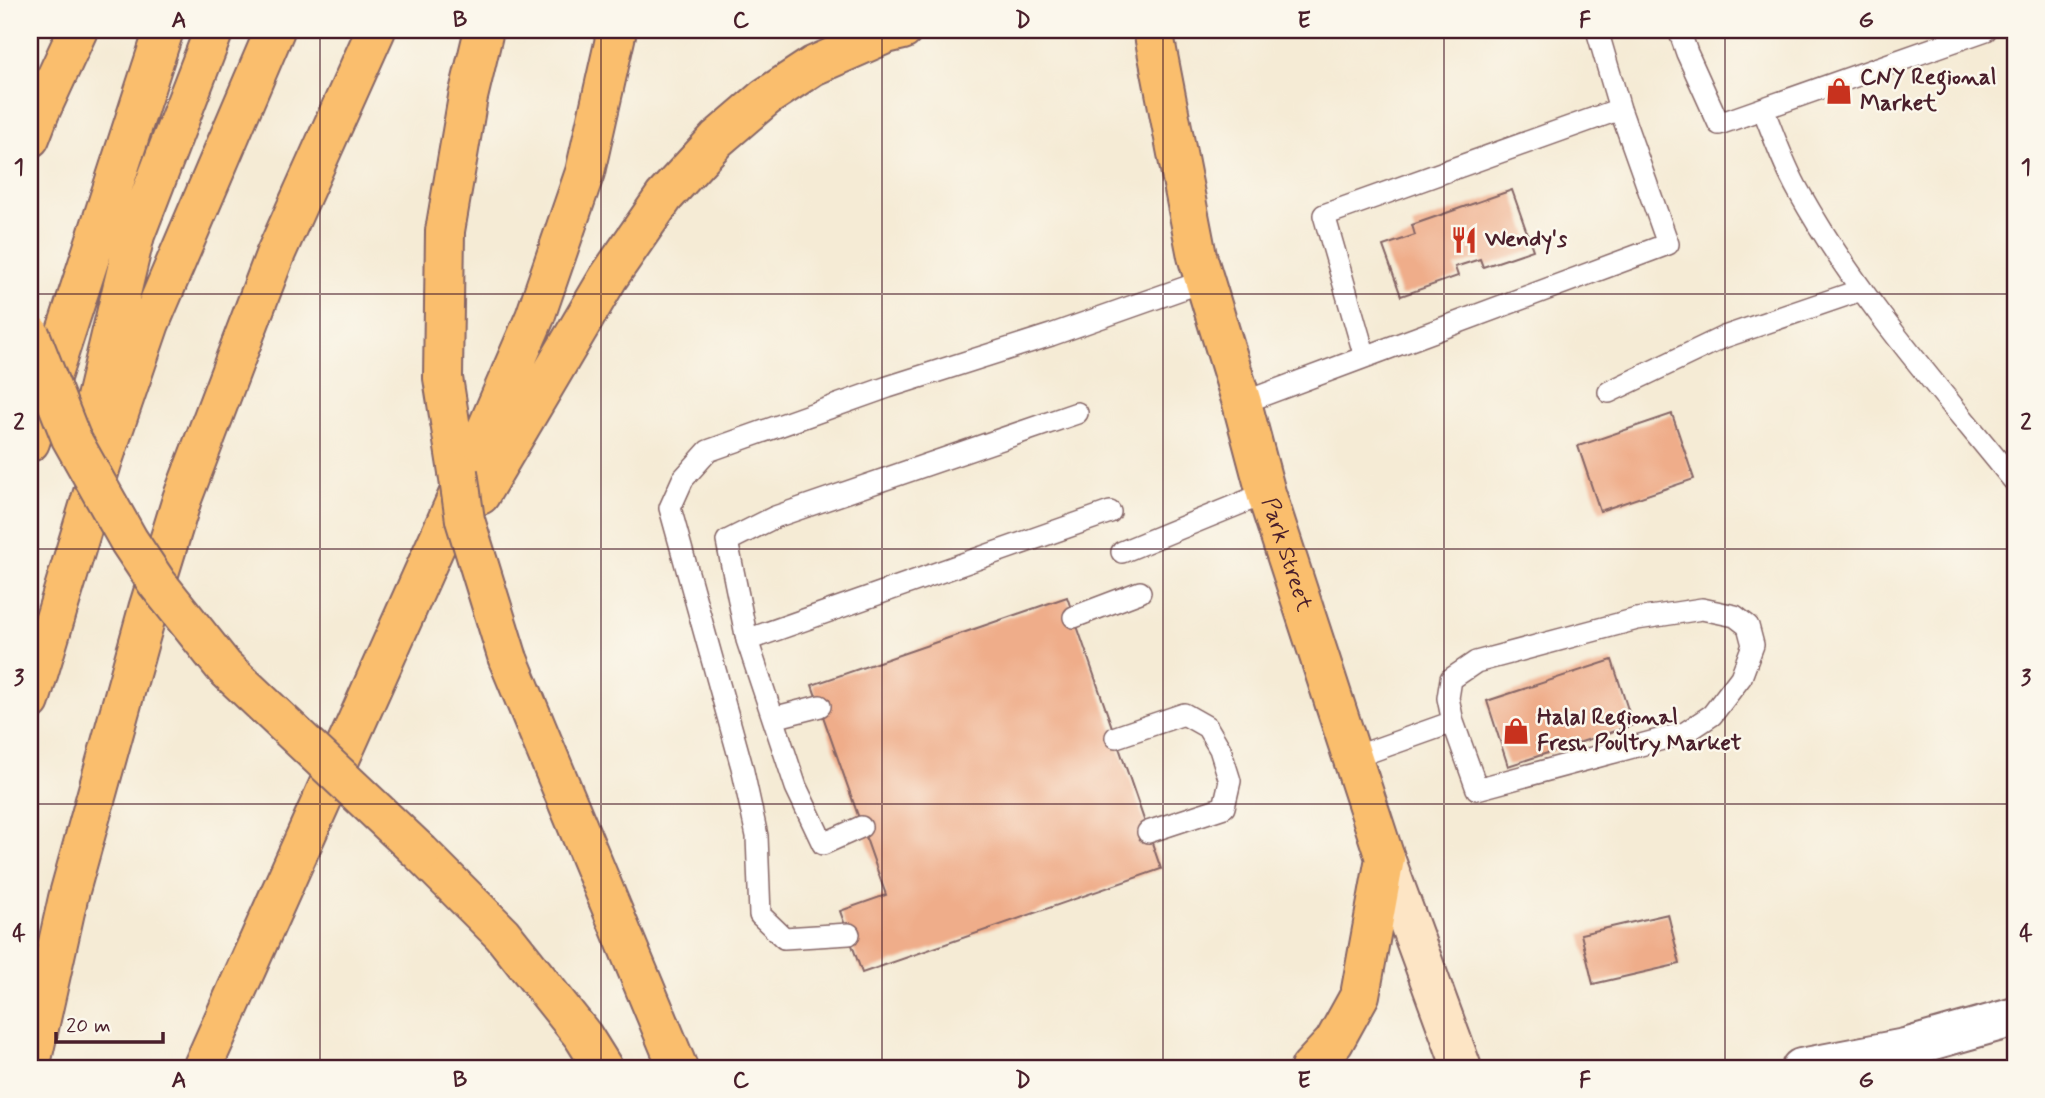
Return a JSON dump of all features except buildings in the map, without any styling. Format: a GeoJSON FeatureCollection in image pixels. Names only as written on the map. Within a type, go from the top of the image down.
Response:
{"type":"FeatureCollection","features":[{"type":"Feature","properties":{"kind":"main road"},"geometry":{"type":"LineString","coordinates":[[30,138],[78,30]]}},
{"type":"Feature","properties":{"kind":"main road"},"geometry":{"type":"LineString","coordinates":[[30,442],[164,30]]}},
{"type":"Feature","properties":{"kind":"main road"},"geometry":{"type":"LineString","coordinates":[[30,673],[135,235],[214,30]]}},
{"type":"Feature","properties":{"kind":"main road"},"geometry":{"type":"LineString","coordinates":[[30,701],[102,463],[150,323],[275,30]]}},
{"type":"Feature","properties":{"kind":"main road"},"geometry":{"type":"LineString","coordinates":[[30,1068],[68,898],[148,609],[182,499],[275,255],[376,30]]}},
{"type":"Feature","properties":{"kind":"main road"},"geometry":{"type":"LineString","coordinates":[[484,30],[468,97],[445,231],[443,378],[465,520],[508,659],[678,1068]]}},
{"type":"Feature","properties":{"kind":"main road"},"geometry":{"type":"LineString","coordinates":[[202,1068],[535,317],[585,172],[617,30]]}},
{"type":"Feature","properties":{"kind":"main road"},"geometry":{"type":"LineString","coordinates":[[387,654],[608,278],[664,197],[717,139],[766,97],[813,66],[886,34],[903,30]]}},
{"type":"Feature","properties":{"kind":"main road","name":"Park Street"},"geometry":{"type":"LineString","coordinates":[[1153,30],[1197,256],[1242,403],[1266,493],[1385,858],[1462,1068]]}},
{"type":"Feature","properties":{"kind":"main road"},"geometry":{"type":"LineString","coordinates":[[30,334],[71,438],[129,541],[157,583],[224,667],[421,853],[502,934],[583,1036],[603,1068]]}},
{"type":"Feature","properties":{"kind":"main road"},"geometry":{"type":"LineString","coordinates":[[1310,1068],[1334,1042],[1360,995],[1385,858]]}},
{"type":"Feature","properties":{"kind":"street"},"geometry":{"type":"LineString","coordinates":[[1801,1068],[1905,1048],[2015,1017]]}},
{"type":"Feature","properties":{"kind":"lane"},"geometry":{"type":"LineString","coordinates":[[1242,403],[1668,244],[1619,109],[1597,30]]}},
{"type":"Feature","properties":{"kind":"lane"},"geometry":{"type":"LineString","coordinates":[[1679,30],[1719,124],[1986,30]]}},
{"type":"Feature","properties":{"kind":"lane"},"geometry":{"type":"LineString","coordinates":[[1364,357],[1324,215],[1619,109]]}},
{"type":"Feature","properties":{"kind":"lane"},"geometry":{"type":"LineString","coordinates":[[1763,109],[1797,188],[1826,240],[1861,290],[2015,482]]}},
{"type":"Feature","properties":{"kind":"lane"},"geometry":{"type":"LineString","coordinates":[[849,934],[784,938],[760,915],[757,836],[742,767],[670,508],[683,479],[708,451],[888,387],[1051,335],[1205,281]]}},
{"type":"Feature","properties":{"kind":"lane"},"geometry":{"type":"LineString","coordinates":[[1609,392],[1724,337],[1861,290]]}},
{"type":"Feature","properties":{"kind":"lane"},"geometry":{"type":"LineString","coordinates":[[861,827],[823,844],[796,787],[747,640],[727,541],[775,517],[1077,413]]}},
{"type":"Feature","properties":{"kind":"lane"},"geometry":{"type":"LineString","coordinates":[[1122,552],[1266,493]]}},
{"type":"Feature","properties":{"kind":"lane"},"geometry":{"type":"LineString","coordinates":[[747,640],[1110,512]]}},
{"type":"Feature","properties":{"kind":"lane"},"geometry":{"type":"LineString","coordinates":[[1074,617],[1140,592]]}},
{"type":"Feature","properties":{"kind":"lane"},"geometry":{"type":"LineString","coordinates":[[1702,610],[1735,616],[1748,626],[1753,645],[1741,677],[1712,715],[1685,733],[1477,789],[1453,722],[1448,698],[1451,679],[1476,662],[1637,619],[1702,610]]}},
{"type":"Feature","properties":{"kind":"lane"},"geometry":{"type":"LineString","coordinates":[[773,718],[820,706]]}},
{"type":"Feature","properties":{"kind":"lane"},"geometry":{"type":"LineString","coordinates":[[1116,737],[1184,714],[1207,727],[1220,749],[1230,781],[1224,807],[1149,832]]}},
{"type":"Feature","properties":{"kind":"lane"},"geometry":{"type":"LineString","coordinates":[[1352,758],[1453,722]]}},
{"type":"Feature","properties":{"kind":"place","name":"CNY Regional Market"},"geometry":{"type":"Point","coordinates":[1839,91]}},
{"type":"Feature","properties":{"kind":"place","name":"Wendy's"},"geometry":{"type":"Point","coordinates":[1464,240]}},
{"type":"Feature","properties":{"kind":"place","name":"Halal Regional Fresh Poultry Market"},"geometry":{"type":"Point","coordinates":[1516,731]}}]}
